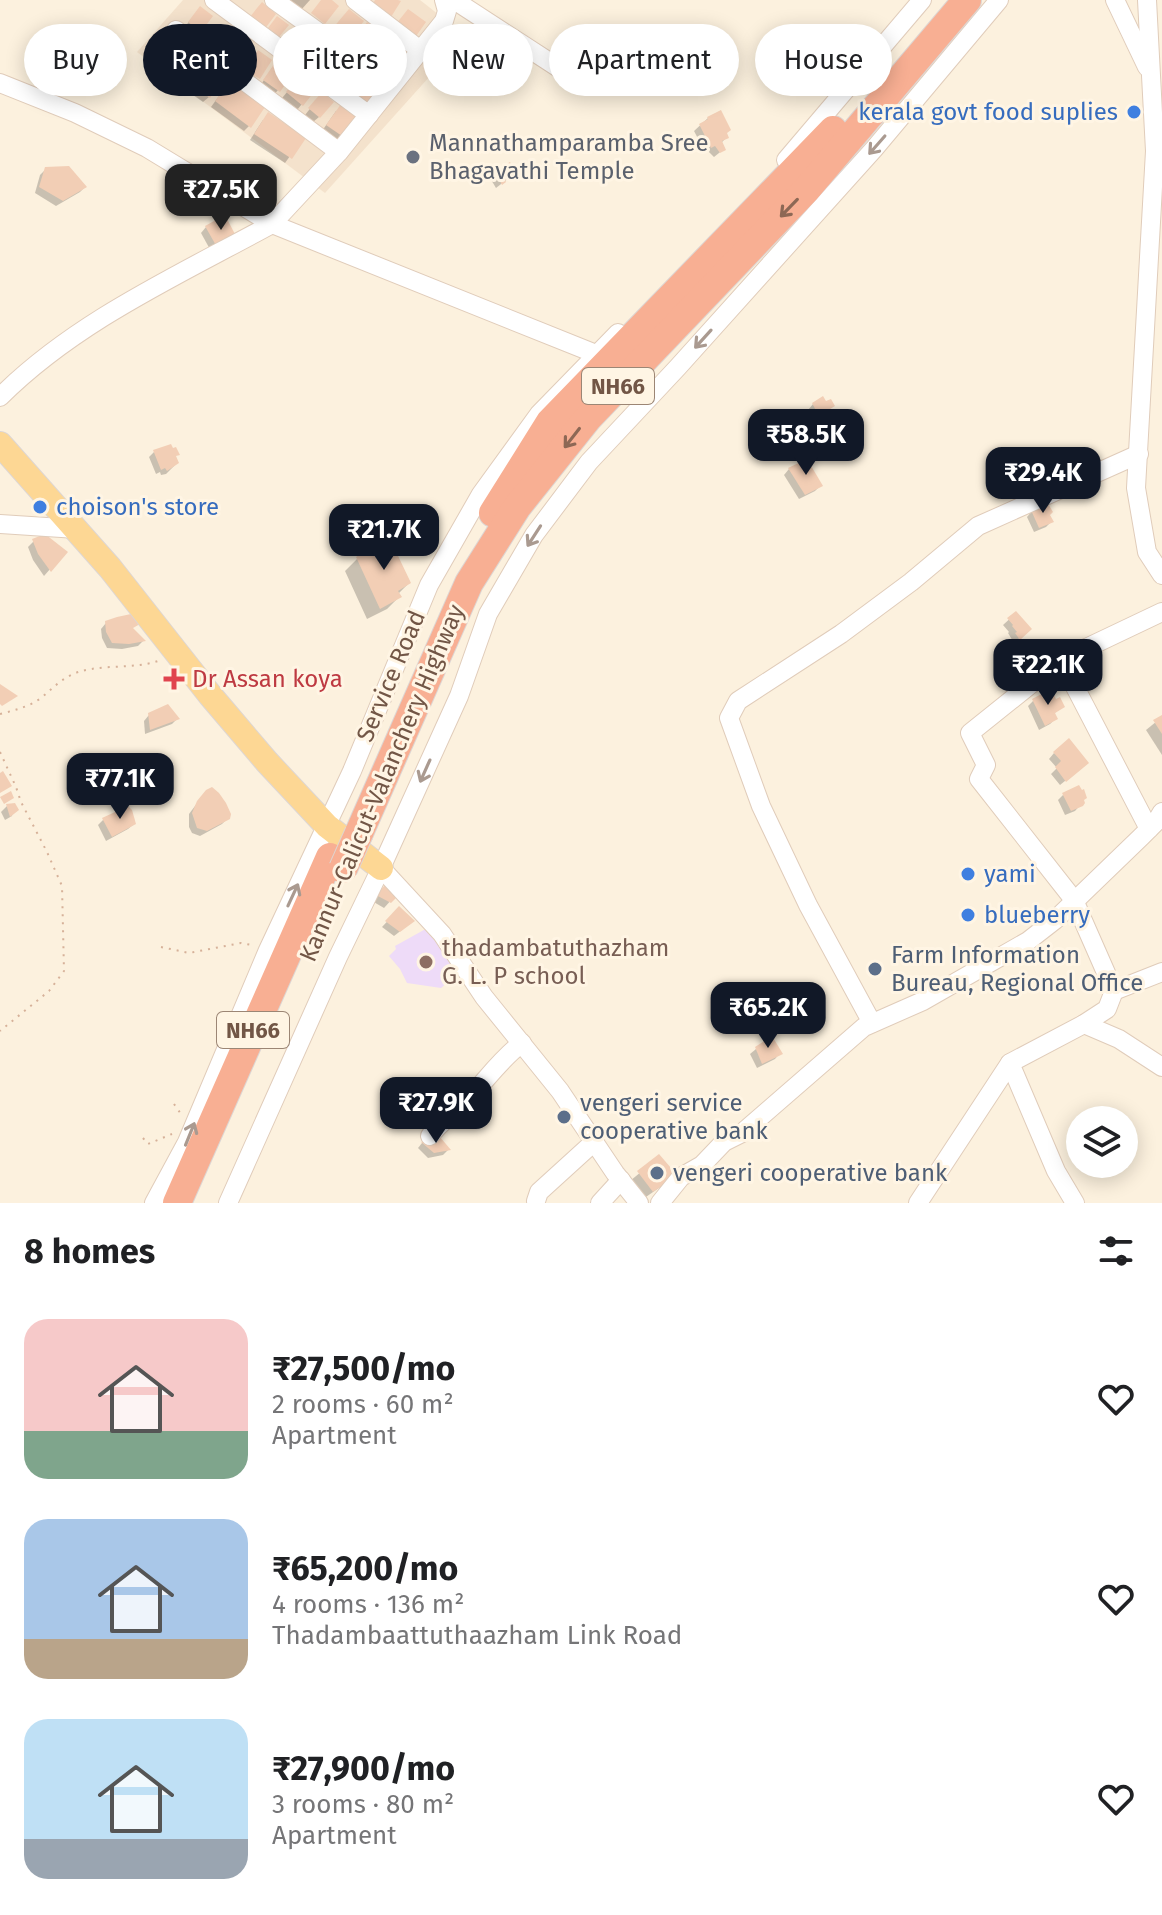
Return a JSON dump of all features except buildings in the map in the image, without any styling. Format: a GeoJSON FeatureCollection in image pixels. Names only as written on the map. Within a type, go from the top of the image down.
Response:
{"type":"FeatureCollection","features":[{"type":"Feature","properties":{"kind":"highway","name":"NH66"},"geometry":{"type":"LineString","coordinates":[[343,829],[458,568],[550,422],[830,135],[942,0]]}},
{"type":"Feature","properties":{"kind":"highway","name":"Kannur-Calicut-Valanchery Highway"},"geometry":{"type":"LineString","coordinates":[[197,1203],[317,932],[343,829],[469,583],[517,507],[588,418],[807,189],[967,0]]}},
{"type":"Feature","properties":{"kind":"highway","name":"NH66"},"geometry":{"type":"LineString","coordinates":[[177,1203],[336,863]]}},
{"type":"Feature","properties":{"kind":"main road"},"geometry":{"type":"LineString","coordinates":[[0,444],[110,568],[267,762],[343,829],[381,868]]}},
{"type":"Feature","properties":{"kind":"street"},"geometry":{"type":"LineString","coordinates":[[214,0],[369,115]]}},
{"type":"Feature","properties":{"kind":"street"},"geometry":{"type":"LineString","coordinates":[[274,0],[307,24]]}},
{"type":"Feature","properties":{"kind":"street"},"geometry":{"type":"LineString","coordinates":[[355,0],[420,50]]}},
{"type":"Feature","properties":{"kind":"street"},"geometry":{"type":"LineString","coordinates":[[407,66],[444,21],[447,11],[444,0]]}},
{"type":"Feature","properties":{"kind":"street"},"geometry":{"type":"LineString","coordinates":[[454,0],[549,62]]}},
{"type":"Feature","properties":{"kind":"street","name":"Service Road"},"geometry":{"type":"LineString","coordinates":[[154,1203],[187,1142],[268,950],[343,829],[429,585],[481,494],[539,414],[793,152],[922,0]]}},
{"type":"Feature","properties":{"kind":"street"},"geometry":{"type":"LineString","coordinates":[[228,1203],[459,696],[488,614],[534,535],[589,462],[874,149],[999,0]]}},
{"type":"Feature","properties":{"kind":"street"},"geometry":{"type":"LineString","coordinates":[[1115,0],[1157,75]]}},
{"type":"Feature","properties":{"kind":"street"},"geometry":{"type":"LineString","coordinates":[[1147,0],[1157,75],[1136,488],[1147,552],[1162,575]]}},
{"type":"Feature","properties":{"kind":"street"},"geometry":{"type":"LineString","coordinates":[[0,83],[75,113],[147,148],[272,224],[596,354]]}},
{"type":"Feature","properties":{"kind":"street"},"geometry":{"type":"LineString","coordinates":[[257,91],[339,152]]}},
{"type":"Feature","properties":{"kind":"street"},"geometry":{"type":"LineString","coordinates":[[0,397],[26,371],[103,317],[272,224],[339,152],[384,96]]}},
{"type":"Feature","properties":{"kind":"street"},"geometry":{"type":"LineString","coordinates":[[872,1023],[808,905],[761,806],[729,718],[738,701],[841,634],[911,582],[978,526],[1139,454]]}},
{"type":"Feature","properties":{"kind":"street"},"geometry":{"type":"LineString","coordinates":[[0,524],[77,529]]}},
{"type":"Feature","properties":{"kind":"street"},"geometry":{"type":"LineString","coordinates":[[918,1203],[1010,1063],[1107,1009],[1114,991],[1074,900],[979,779],[986,765],[970,733],[1061,660],[1162,612]]}},
{"type":"Feature","properties":{"kind":"street"},"geometry":{"type":"LineString","coordinates":[[1061,660],[1149,829]]}},
{"type":"Feature","properties":{"kind":"street"},"geometry":{"type":"LineString","coordinates":[[660,1203],[681,1177],[702,1165],[724,1142],[742,1133],[864,1027],[923,1001],[1028,941],[1055,920],[1149,829],[1162,812]]}},
{"type":"Feature","properties":{"kind":"street"},"geometry":{"type":"LineString","coordinates":[[381,868],[442,934],[484,997],[560,1091],[639,1203]]}},
{"type":"Feature","properties":{"kind":"street"},"geometry":{"type":"LineString","coordinates":[[1114,991],[1162,972]]}},
{"type":"Feature","properties":{"kind":"street"},"geometry":{"type":"LineString","coordinates":[[1084,1024],[1119,1039],[1162,1067]]}},
{"type":"Feature","properties":{"kind":"street"},"geometry":{"type":"LineString","coordinates":[[430,1136],[522,1043]]}},
{"type":"Feature","properties":{"kind":"street"},"geometry":{"type":"LineString","coordinates":[[1010,1063],[1056,1171],[1075,1203]]}},
{"type":"Feature","properties":{"kind":"street"},"geometry":{"type":"LineString","coordinates":[[536,1201],[539,1192],[594,1142]]}},
{"type":"Feature","properties":{"kind":"street"},"geometry":{"type":"LineString","coordinates":[[600,1203],[621,1180]]}},
{"type":"Feature","properties":{"kind":"path"},"geometry":{"type":"LineString","coordinates":[[0,714],[23,708],[40,699],[73,673],[144,666],[179,655]]}},
{"type":"Feature","properties":{"kind":"path"},"geometry":{"type":"LineString","coordinates":[[0,752],[62,886],[64,930],[64,971],[49,991],[0,1031]]}},
{"type":"Feature","properties":{"kind":"path"},"geometry":{"type":"LineString","coordinates":[[161,947],[189,953],[241,943],[268,950]]}},
{"type":"Feature","properties":{"kind":"path"},"geometry":{"type":"LineString","coordinates":[[143,1138],[148,1144],[192,1129]]}},
{"type":"Feature","properties":{"kind":"shaded area"},"geometry":{"type":"Polygon","coordinates":[[[183,0],[420,0],[451,24],[423,24],[423,84],[325,193],[196,96],[257,96],[257,24],[162,24],[183,0]]]}},
{"type":"Feature","properties":{"kind":"shaded area","name":"thadambatuthazham G. L. P school"},"geometry":{"type":"Polygon","coordinates":[[[431,926],[463,969],[441,988],[407,983],[389,956],[396,949],[395,946],[431,926]]]}},
{"type":"Feature","properties":{"kind":"place","name":"kerala govt food suplies"},"geometry":{"type":"Point","coordinates":[1134,112]}},
{"type":"Feature","properties":{"kind":"place","name":"Mannathamparamba Sree Bhagavathi Temple"},"geometry":{"type":"Point","coordinates":[413,157]}},
{"type":"Feature","properties":{"kind":"place","name":"choison's store"},"geometry":{"type":"Point","coordinates":[40,507]}},
{"type":"Feature","properties":{"kind":"place","name":"Dr Assan koya"},"geometry":{"type":"Point","coordinates":[174,679]}},
{"type":"Feature","properties":{"kind":"place","name":"yami"},"geometry":{"type":"Point","coordinates":[968,874]}},
{"type":"Feature","properties":{"kind":"place","name":"blueberry"},"geometry":{"type":"Point","coordinates":[968,915]}},
{"type":"Feature","properties":{"kind":"place","name":"thadambatuthazham G. L. P school"},"geometry":{"type":"Point","coordinates":[426,962]}},
{"type":"Feature","properties":{"kind":"place","name":"Farm Information Bureau, Regional Office"},"geometry":{"type":"Point","coordinates":[875,969]}},
{"type":"Feature","properties":{"kind":"place","name":"vengeri service cooperative bank"},"geometry":{"type":"Point","coordinates":[564,1117]}},
{"type":"Feature","properties":{"kind":"place","name":"vengeri cooperative bank"},"geometry":{"type":"Point","coordinates":[657,1173]}}]}
